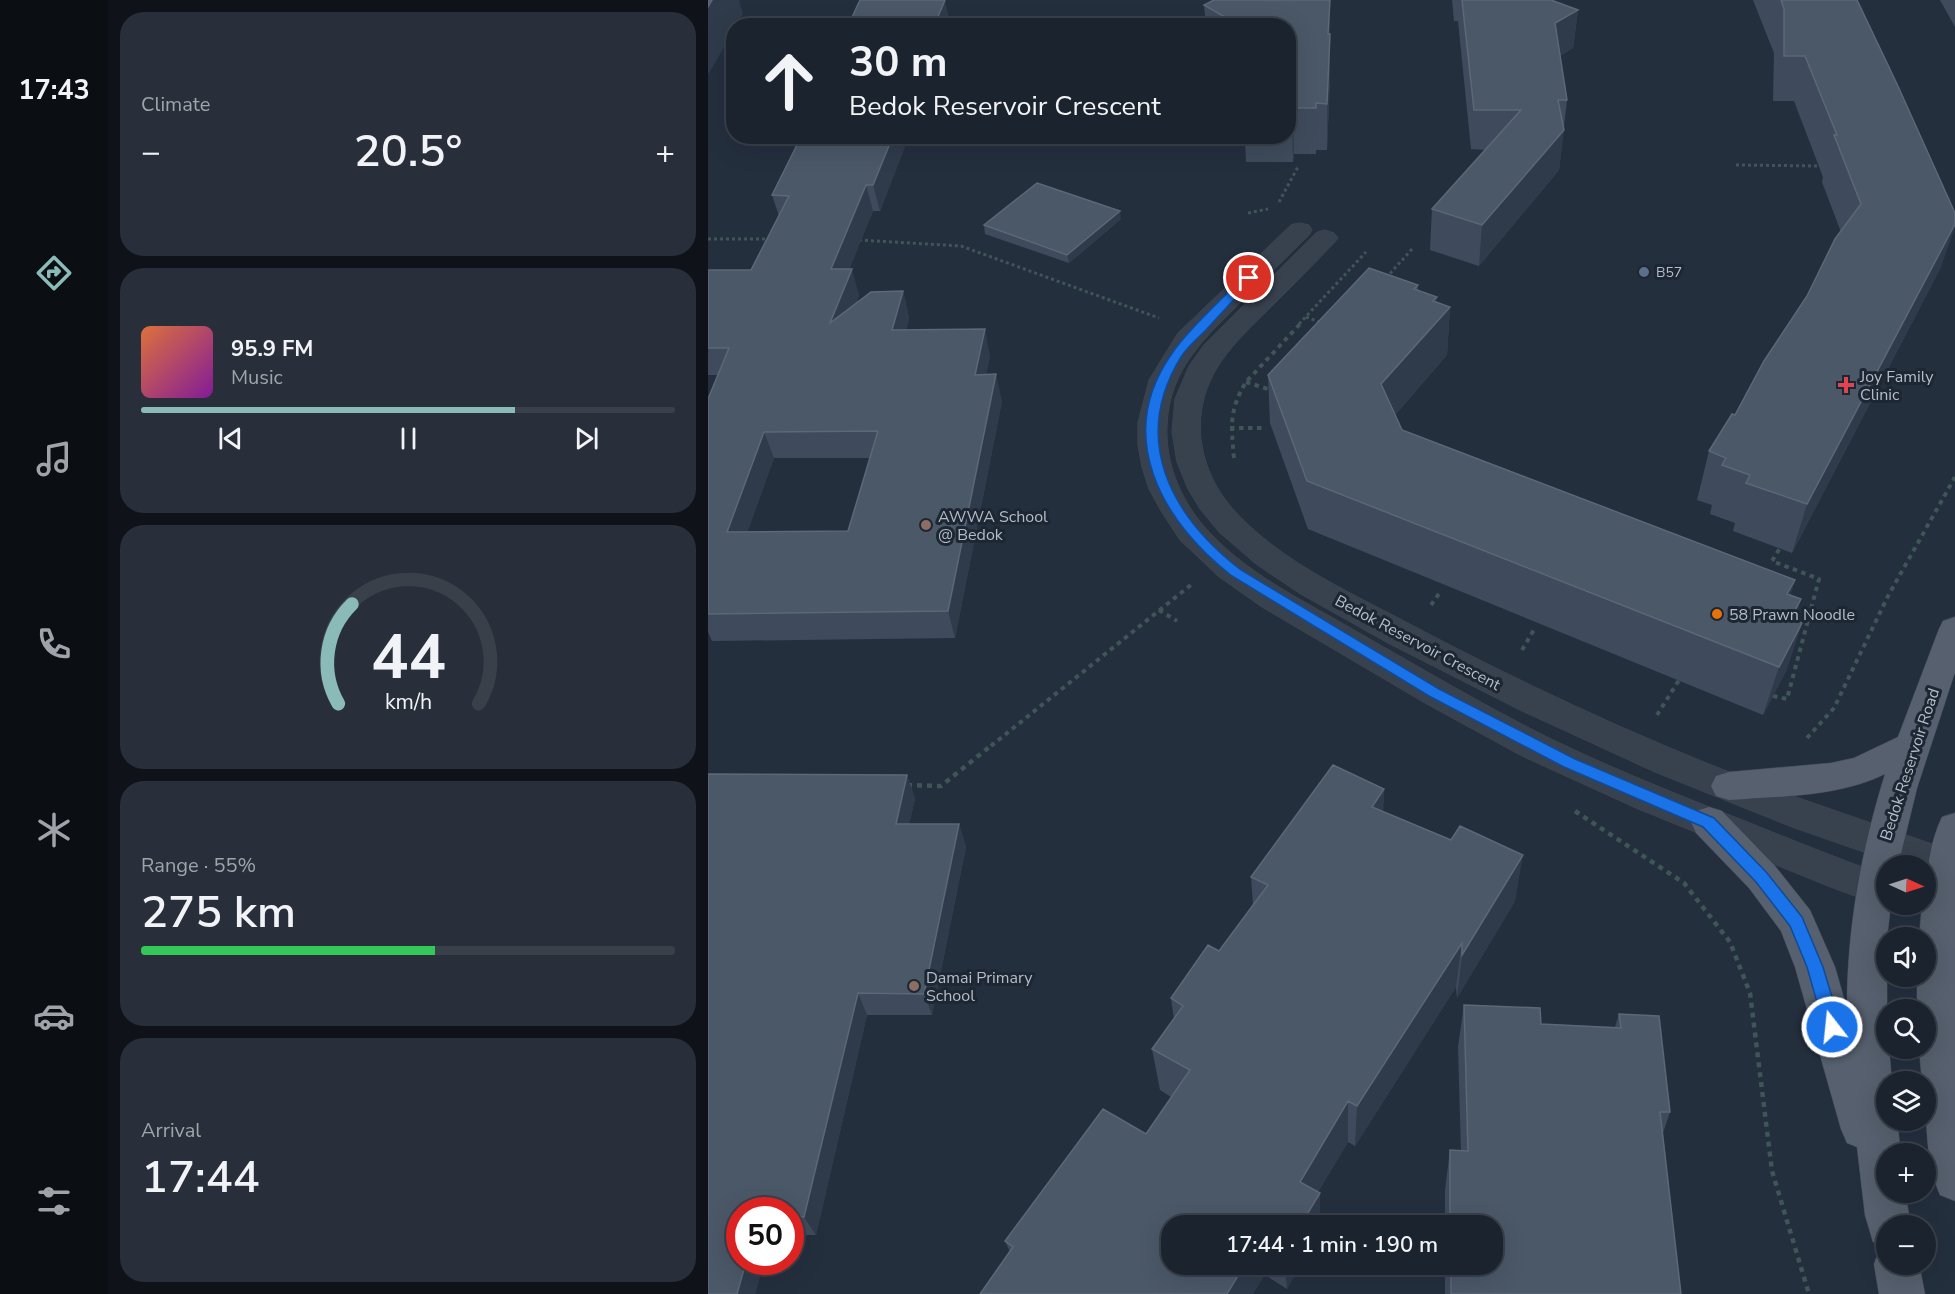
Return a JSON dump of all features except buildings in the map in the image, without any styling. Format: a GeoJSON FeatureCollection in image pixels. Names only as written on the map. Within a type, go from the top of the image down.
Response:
{"type":"FeatureCollection","features":[{"type":"Feature","properties":{"kind":"main road","name":"Bedok Reservoir Road"},"geometry":{"type":"LineString","coordinates":[[1883,855],[1884,844],[1914,745],[1955,628]]}},
{"type":"Feature","properties":{"kind":"main road"},"geometry":{"type":"LineString","coordinates":[[1729,786],[1831,777],[1861,770],[1914,745]]}},
{"type":"Feature","properties":{"kind":"main road"},"geometry":{"type":"LineString","coordinates":[[1709,822],[1762,877],[1796,922],[1815,967],[1886,1215]]}},
{"type":"Feature","properties":{"kind":"main road"},"geometry":{"type":"LineString","coordinates":[[1936,895],[1955,828]]}},
{"type":"Feature","properties":{"kind":"main road","name":"Bedok Reservoir Road"},"geometry":{"type":"LineString","coordinates":[[1876,912],[1868,948],[1868,1019],[1873,1096],[1887,1215]]}},
{"type":"Feature","properties":{"kind":"main road"},"geometry":{"type":"LineString","coordinates":[[1932,915],[1938,1024],[1955,1180]]}},
{"type":"Feature","properties":{"kind":"main road"},"geometry":{"type":"LineString","coordinates":[[1898,1275],[1902,1294]]}},
{"type":"Feature","properties":{"kind":"street","name":"Bedok Reservoir Crescent"},"geometry":{"type":"LineString","coordinates":[[1876,888],[1709,822],[1570,763],[1434,693],[1237,573],[1218,559],[1188,528],[1167,496],[1155,463],[1151,430],[1156,397],[1161,382],[1178,353],[1249,278],[1312,234],[1218,346],[1194,384],[1187,412],[1187,441],[1194,471],[1209,500],[1231,526],[1261,551],[1361,613],[1557,714],[1729,786],[1884,844],[1946,864]]}},
{"type":"Feature","properties":{"kind":"path"},"geometry":{"type":"LineString","coordinates":[[1248,213],[1277,206],[1299,165]]}},
{"type":"Feature","properties":{"kind":"path"},"geometry":{"type":"LineString","coordinates":[[1736,165],[1820,166]]}},
{"type":"Feature","properties":{"kind":"path"},"geometry":{"type":"LineString","coordinates":[[708,239],[776,239]]}},
{"type":"Feature","properties":{"kind":"path"},"geometry":{"type":"LineString","coordinates":[[856,240],[961,246],[1163,320]]}},
{"type":"Feature","properties":{"kind":"path"},"geometry":{"type":"LineString","coordinates":[[1383,281],[1412,249]]}},
{"type":"Feature","properties":{"kind":"path"},"geometry":{"type":"LineString","coordinates":[[1234,465],[1230,428],[1234,401],[1246,382],[1366,252]]}},
{"type":"Feature","properties":{"kind":"path"},"geometry":{"type":"LineString","coordinates":[[1306,317],[1325,324]]}},
{"type":"Feature","properties":{"kind":"path"},"geometry":{"type":"LineString","coordinates":[[1246,382],[1279,393]]}},
{"type":"Feature","properties":{"kind":"path"},"geometry":{"type":"LineString","coordinates":[[1230,428],[1265,428]]}},
{"type":"Feature","properties":{"kind":"path"},"geometry":{"type":"LineString","coordinates":[[1800,739],[1810,737],[1834,708],[1888,596],[1955,477]]}},
{"type":"Feature","properties":{"kind":"path"},"geometry":{"type":"LineString","coordinates":[[1773,696],[1787,699],[1819,579],[1772,561],[1780,549]]}},
{"type":"Feature","properties":{"kind":"path"},"geometry":{"type":"LineString","coordinates":[[905,785],[941,786],[1197,580]]}},
{"type":"Feature","properties":{"kind":"path"},"geometry":{"type":"LineString","coordinates":[[1431,605],[1442,591]]}},
{"type":"Feature","properties":{"kind":"path"},"geometry":{"type":"LineString","coordinates":[[1420,600],[1441,610]]}},
{"type":"Feature","properties":{"kind":"path"},"geometry":{"type":"LineString","coordinates":[[1159,610],[1177,621]]}},
{"type":"Feature","properties":{"kind":"path"},"geometry":{"type":"LineString","coordinates":[[1522,650],[1535,628]]}},
{"type":"Feature","properties":{"kind":"path"},"geometry":{"type":"LineString","coordinates":[[1512,645],[1532,655]]}},
{"type":"Feature","properties":{"kind":"path"},"geometry":{"type":"LineString","coordinates":[[1654,718],[1679,680]]}},
{"type":"Feature","properties":{"kind":"place","name":"B57"},"geometry":{"type":"Point","coordinates":[1644,272]}},
{"type":"Feature","properties":{"kind":"place","name":"Joy Family Clinic"},"geometry":{"type":"Point","coordinates":[1846,385]}},
{"type":"Feature","properties":{"kind":"place","name":"AWWA School @ Bedok"},"geometry":{"type":"Point","coordinates":[926,525]}},
{"type":"Feature","properties":{"kind":"place","name":"58 Prawn Noodle"},"geometry":{"type":"Point","coordinates":[1717,614]}},
{"type":"Feature","properties":{"kind":"place","name":"Damai Primary School"},"geometry":{"type":"Point","coordinates":[914,986]}},
{"type":"Feature","properties":{"kind":"route"},"geometry":{"type":"LineString","coordinates":[[1249,278],[1188,339],[1169,367],[1156,397],[1151,430],[1155,463],[1167,496],[1188,528],[1218,559],[1237,573],[1281,602],[1434,693],[1570,763],[1709,822],[1762,877],[1796,922],[1815,967],[1832,1027]]}}]}
